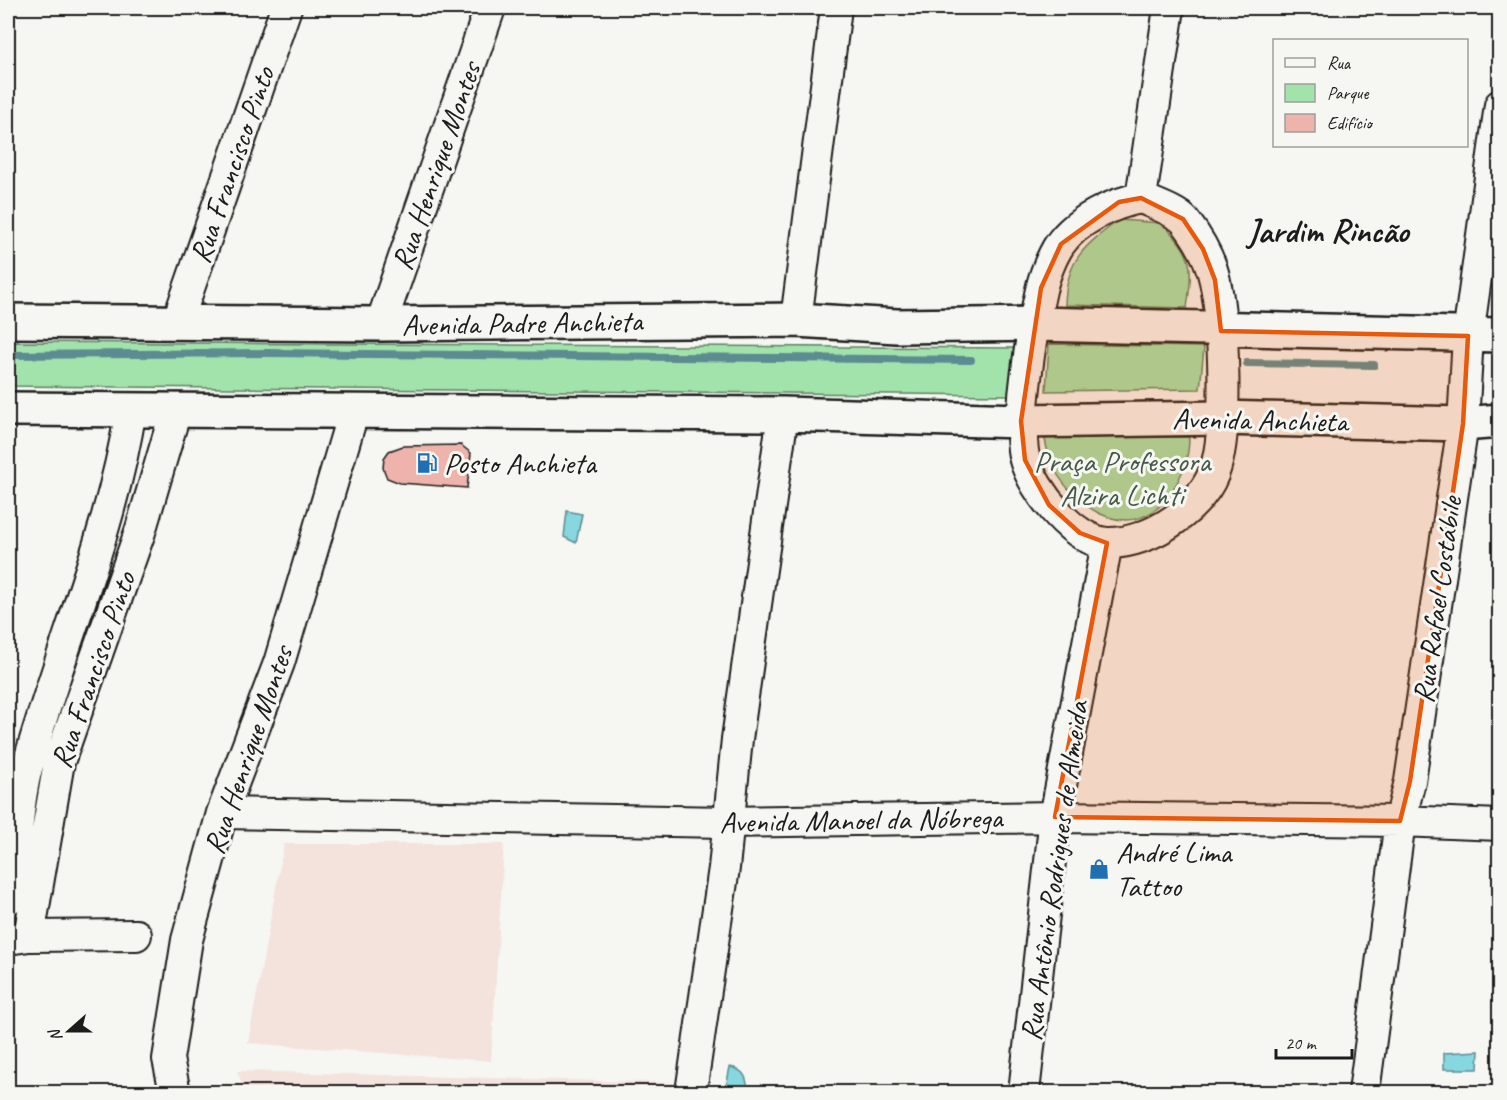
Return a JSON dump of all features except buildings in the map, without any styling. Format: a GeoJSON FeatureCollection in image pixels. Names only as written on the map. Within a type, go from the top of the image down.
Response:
{"type":"FeatureCollection","features":[{"type":"Feature","properties":{"kind":"main road","name":"Avenida Padre Anchieta"},"geometry":{"type":"LineString","coordinates":[[8,321],[381,324],[796,320],[897,326],[1035,324]]}},
{"type":"Feature","properties":{"kind":"main road"},"geometry":{"type":"LineString","coordinates":[[1035,324],[1221,331],[1484,336]]}},
{"type":"Feature","properties":{"kind":"main road"},"geometry":{"type":"LineString","coordinates":[[8,409],[783,414],[1021,421]]}},
{"type":"Feature","properties":{"kind":"main road","name":"Avenida Anchieta"},"geometry":{"type":"LineString","coordinates":[[1021,421],[1222,418],[1463,424],[1500,421]]}},
{"type":"Feature","properties":{"kind":"street","name":"Rua Francisco Pinto"},"geometry":{"type":"LineString","coordinates":[[177,323],[286,8]]}},
{"type":"Feature","properties":{"kind":"street","name":"Rua Henrique Montes"},"geometry":{"type":"LineString","coordinates":[[381,324],[490,8]]}},
{"type":"Feature","properties":{"kind":"street"},"geometry":{"type":"LineString","coordinates":[[796,320],[836,8]]}},
{"type":"Feature","properties":{"kind":"street"},"geometry":{"type":"LineString","coordinates":[[1141,198],[1169,8]]}},
{"type":"Feature","properties":{"kind":"street","name":"Rua Rafael Costábile"},"geometry":{"type":"LineString","coordinates":[[1364,1092],[1400,821],[1410,781],[1463,424],[1484,336],[1500,105]]}},
{"type":"Feature","properties":{"kind":"street"},"geometry":{"type":"LineString","coordinates":[[1141,198],[1183,219],[1203,249],[1215,280],[1221,331],[1222,418],[1216,468],[1193,505],[1160,529],[1136,539],[1107,543],[1080,533],[1049,505],[1025,460],[1021,421],[1041,288],[1060,244],[1085,222],[1119,202],[1141,198]]}},
{"type":"Feature","properties":{"kind":"street","name":"Rua Francisco Pinto"},"geometry":{"type":"LineString","coordinates":[[8,899],[14,870],[20,806],[35,741],[107,520],[124,451],[131,409]]}},
{"type":"Feature","properties":{"kind":"street","name":"Rua Francisco Pinto"},"geometry":{"type":"LineString","coordinates":[[18,937],[52,805],[59,762],[140,532],[176,410]]}},
{"type":"Feature","properties":{"kind":"street","name":"Rua Henrique Montes"},"geometry":{"type":"LineString","coordinates":[[175,1092],[168,1059],[174,1010],[187,940],[222,813],[279,663],[353,412]]}},
{"type":"Feature","properties":{"kind":"street"},"geometry":{"type":"LineString","coordinates":[[690,1092],[724,868],[727,822],[783,414]]}},
{"type":"Feature","properties":{"kind":"street"},"geometry":{"type":"LineString","coordinates":[[107,520],[140,532]]}},
{"type":"Feature","properties":{"kind":"street","name":"Rua Antônio Rodrigues de Almeida"},"geometry":{"type":"LineString","coordinates":[[1024,1092],[1055,817],[1107,543]]}},
{"type":"Feature","properties":{"kind":"street"},"geometry":{"type":"LineString","coordinates":[[20,806],[36,798],[52,805]]}},
{"type":"Feature","properties":{"kind":"street","name":"Avenida Manoel da Nóbrega"},"geometry":{"type":"LineString","coordinates":[[222,813],[727,822],[1055,817],[1400,821],[1500,825]]}},
{"type":"Feature","properties":{"kind":"street"},"geometry":{"type":"LineString","coordinates":[[18,937],[136,935]]}},
{"type":"Feature","properties":{"kind":"highlighted area"},"geometry":{"type":"Polygon","coordinates":[[[1141,198],[1183,219],[1203,249],[1215,280],[1221,331],[1468,336],[1463,424],[1410,781],[1400,821],[1055,817],[1107,543],[1080,533],[1049,505],[1025,460],[1021,421],[1041,288],[1061,244],[1119,202],[1141,198]]]}},
{"type":"Feature","properties":{"kind":"shaded area"},"geometry":{"type":"Polygon","coordinates":[[[284,844],[504,844],[491,1061],[248,1043],[284,844]]]}},
{"type":"Feature","properties":{"kind":"shaded area"},"geometry":{"type":"Polygon","coordinates":[[[237,1071],[674,1083],[672,1092],[245,1092],[237,1071]]]}},
{"type":"Feature","properties":{"kind":"green space"},"geometry":{"type":"Polygon","coordinates":[[[1119,220],[1162,223],[1173,234],[1189,261],[1190,281],[1187,308],[1065,305],[1069,276],[1079,255],[1119,220]]]}},
{"type":"Feature","properties":{"kind":"green space"},"geometry":{"type":"Polygon","coordinates":[[[8,342],[1018,348],[1012,395],[8,386],[8,342]]]}},
{"type":"Feature","properties":{"kind":"green space","name":"Praça Professora Alzira Lichti"},"geometry":{"type":"Polygon","coordinates":[[[1049,344],[1204,347],[1200,389],[1046,391],[1049,344]]]}},
{"type":"Feature","properties":{"kind":"green space","name":"Praça Professora Alzira Lichti"},"geometry":{"type":"Polygon","coordinates":[[[1044,436],[1189,437],[1184,466],[1171,493],[1156,509],[1140,518],[1124,520],[1108,517],[1092,509],[1077,497],[1053,467],[1044,436]]]}},
{"type":"Feature","properties":{"kind":"water"},"geometry":{"type":"Polygon","coordinates":[[[567,511],[582,514],[576,543],[564,537],[567,511]]]}},
{"type":"Feature","properties":{"kind":"water"},"geometry":{"type":"Polygon","coordinates":[[[1479,1051],[1478,1069],[1444,1069],[1444,1053],[1479,1051]]]}},
{"type":"Feature","properties":{"kind":"water"},"geometry":{"type":"Polygon","coordinates":[[[730,1067],[739,1070],[744,1075],[748,1092],[725,1092],[730,1067]]]}},
{"type":"Feature","properties":{"kind":"waterway"},"geometry":{"type":"LineString","coordinates":[[8,355],[266,353],[971,360]]}},
{"type":"Feature","properties":{"kind":"waterway"},"geometry":{"type":"LineString","coordinates":[[1247,363],[1374,365]]}},
{"type":"Feature","properties":{"kind":"place","name":"Posto Anchieta"},"geometry":{"type":"Point","coordinates":[427,463]}},
{"type":"Feature","properties":{"kind":"place","name":"André Lima Tattoo"},"geometry":{"type":"Point","coordinates":[1099,869]}},
{"type":"Feature","properties":{"kind":"district","name":"Jardim Rincão"},"geometry":{"type":"Point","coordinates":[1328,230]}}]}
